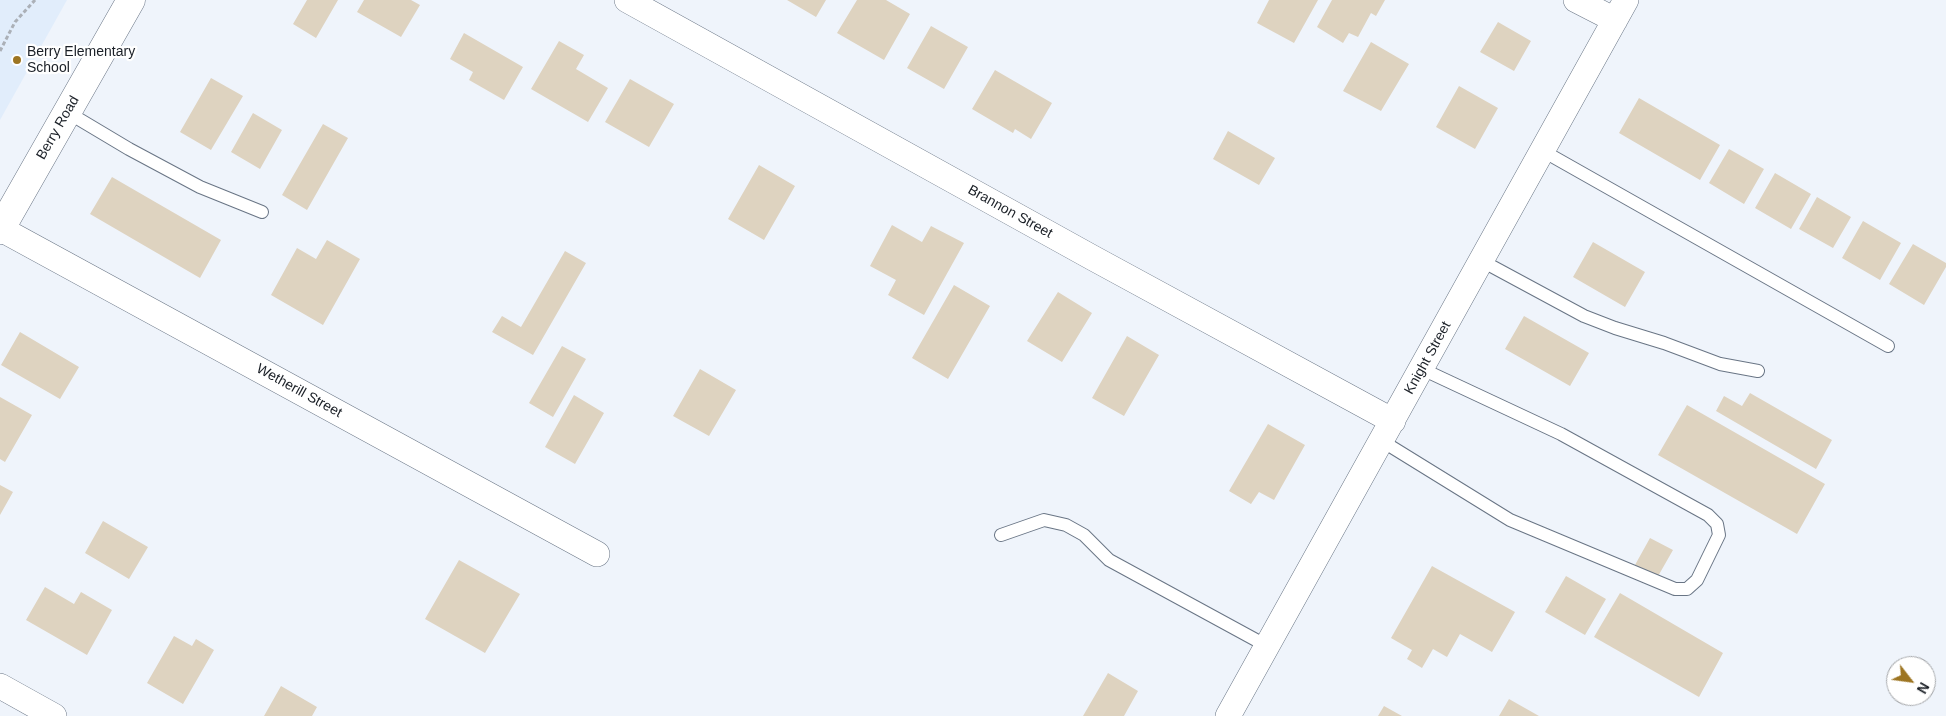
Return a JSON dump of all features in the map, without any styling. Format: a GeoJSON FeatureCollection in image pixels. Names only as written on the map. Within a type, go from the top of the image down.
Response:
{"type":"FeatureCollection","features":[{"type":"Feature","properties":{"kind":"street","name":"Berry Road"},"geometry":{"type":"LineString","coordinates":[[0,230],[131,0]]}},
{"type":"Feature","properties":{"kind":"street","name":"Brannon Street"},"geometry":{"type":"LineString","coordinates":[[628,0],[1093,258],[1388,431]]}},
{"type":"Feature","properties":{"kind":"street"},"geometry":{"type":"LineString","coordinates":[[1576,0],[1621,10]]}},
{"type":"Feature","properties":{"kind":"street","name":"Knight Street"},"geometry":{"type":"LineString","coordinates":[[1228,716],[1621,10]]}},
{"type":"Feature","properties":{"kind":"street","name":"Wetherill Street"},"geometry":{"type":"LineString","coordinates":[[0,230],[597,554]]}},
{"type":"Feature","properties":{"kind":"street"},"geometry":{"type":"LineString","coordinates":[[0,686],[54,716]]}},
{"type":"Feature","properties":{"kind":"lane"},"geometry":{"type":"LineString","coordinates":[[67,112],[128,149],[200,188],[262,212]]}},
{"type":"Feature","properties":{"kind":"lane"},"geometry":{"type":"LineString","coordinates":[[1543,151],[1888,346]]}},
{"type":"Feature","properties":{"kind":"lane"},"geometry":{"type":"LineString","coordinates":[[1482,261],[1584,316],[1720,364],[1758,371]]}},
{"type":"Feature","properties":{"kind":"lane"},"geometry":{"type":"LineString","coordinates":[[1388,431],[1510,520],[1674,589],[1687,589],[1697,580],[1719,536],[1718,524],[1708,515],[1561,434],[1422,370]]}},
{"type":"Feature","properties":{"kind":"lane"},"geometry":{"type":"LineString","coordinates":[[1001,535],[1044,520],[1066,526],[1084,535],[1109,560],[1267,646]]}},
{"type":"Feature","properties":{"kind":"path"},"geometry":{"type":"LineString","coordinates":[[0,51],[15,22],[35,0]]}},
{"type":"Feature","properties":{"kind":"shaded area","name":"Berry Elementary School"},"geometry":{"type":"Polygon","coordinates":[[[0,0],[67,0],[0,120],[0,0]]]}},
{"type":"Feature","properties":{"kind":"building"},"geometry":{"type":"Polygon","coordinates":[[[307,0],[338,0],[316,38],[293,24],[307,0]]]}},
{"type":"Feature","properties":{"kind":"building"},"geometry":{"type":"Polygon","coordinates":[[[364,0],[411,0],[420,5],[401,37],[357,12],[364,0]]]}},
{"type":"Feature","properties":{"kind":"building"},"geometry":{"type":"Polygon","coordinates":[[[787,0],[826,0],[816,17],[787,0]]]}},
{"type":"Feature","properties":{"kind":"building"},"geometry":{"type":"Polygon","coordinates":[[[857,0],[886,0],[910,14],[884,60],[837,33],[857,0]]]}},
{"type":"Feature","properties":{"kind":"building"},"geometry":{"type":"Polygon","coordinates":[[[1269,0],[1318,0],[1294,43],[1257,23],[1269,0]]]}},
{"type":"Feature","properties":{"kind":"building"},"geometry":{"type":"Polygon","coordinates":[[[1332,0],[1385,0],[1376,16],[1371,13],[1358,37],[1349,33],[1343,43],[1317,27],[1332,0]]]}},
{"type":"Feature","properties":{"kind":"building"},"geometry":{"type":"Polygon","coordinates":[[[1498,22],[1531,41],[1514,71],[1480,52],[1498,22]]]}},
{"type":"Feature","properties":{"kind":"building"},"geometry":{"type":"Polygon","coordinates":[[[931,26],[968,47],[944,89],[907,68],[931,26]]]}},
{"type":"Feature","properties":{"kind":"building"},"geometry":{"type":"Polygon","coordinates":[[[464,33],[523,67],[504,100],[469,80],[473,72],[450,59],[464,33]]]}},
{"type":"Feature","properties":{"kind":"building"},"geometry":{"type":"Polygon","coordinates":[[[559,41],[584,55],[576,69],[608,88],[588,122],[531,89],[559,41]]]}},
{"type":"Feature","properties":{"kind":"building"},"geometry":{"type":"Polygon","coordinates":[[[1371,42],[1409,64],[1381,111],[1343,91],[1371,42]]]}},
{"type":"Feature","properties":{"kind":"building"},"geometry":{"type":"Polygon","coordinates":[[[995,70],[1052,103],[1031,139],[1015,129],[1013,133],[972,109],[995,70]]]}},
{"type":"Feature","properties":{"kind":"building"},"geometry":{"type":"Polygon","coordinates":[[[211,78],[243,96],[211,150],[180,132],[211,78]]]}},
{"type":"Feature","properties":{"kind":"building"},"geometry":{"type":"Polygon","coordinates":[[[630,79],[674,104],[649,147],[605,122],[630,79]]]}},
{"type":"Feature","properties":{"kind":"building"},"geometry":{"type":"Polygon","coordinates":[[[1459,86],[1498,108],[1475,149],[1436,127],[1459,86]]]}},
{"type":"Feature","properties":{"kind":"building"},"geometry":{"type":"Polygon","coordinates":[[[1639,98],[1720,145],[1700,180],[1619,133],[1639,98]]]}},
{"type":"Feature","properties":{"kind":"building"},"geometry":{"type":"Polygon","coordinates":[[[253,113],[282,130],[260,169],[231,152],[253,113]]]}},
{"type":"Feature","properties":{"kind":"building"},"geometry":{"type":"Polygon","coordinates":[[[323,124],[348,138],[307,210],[282,195],[323,124]]]}},
{"type":"Feature","properties":{"kind":"building"},"geometry":{"type":"Polygon","coordinates":[[[1228,131],[1275,158],[1259,185],[1213,159],[1228,131]]]}},
{"type":"Feature","properties":{"kind":"building"},"geometry":{"type":"Polygon","coordinates":[[[1729,149],[1764,169],[1744,204],[1709,183],[1729,149]]]}},
{"type":"Feature","properties":{"kind":"building"},"geometry":{"type":"Polygon","coordinates":[[[759,165],[795,186],[764,240],[728,219],[759,165]]]}},
{"type":"Feature","properties":{"kind":"building"},"geometry":{"type":"Polygon","coordinates":[[[1775,173],[1811,194],[1791,229],[1755,208],[1775,173]]]}},
{"type":"Feature","properties":{"kind":"building"},"geometry":{"type":"Polygon","coordinates":[[[112,177],[221,240],[200,278],[90,214],[112,177]]]}},
{"type":"Feature","properties":{"kind":"building"},"geometry":{"type":"Polygon","coordinates":[[[1817,197],[1851,217],[1833,248],[1799,229],[1817,197]]]}},
{"type":"Feature","properties":{"kind":"building"},"geometry":{"type":"Polygon","coordinates":[[[1863,221],[1901,243],[1880,280],[1842,258],[1863,221]]]}},
{"type":"Feature","properties":{"kind":"building"},"geometry":{"type":"Polygon","coordinates":[[[892,225],[922,242],[931,226],[964,243],[924,315],[888,295],[896,280],[870,266],[892,225]]]}},
{"type":"Feature","properties":{"kind":"building"},"geometry":{"type":"Polygon","coordinates":[[[327,240],[360,259],[323,325],[271,295],[297,248],[316,259],[327,240]]]}},
{"type":"Feature","properties":{"kind":"building"},"geometry":{"type":"Polygon","coordinates":[[[1593,242],[1645,272],[1625,307],[1573,277],[1593,242]]]}},
{"type":"Feature","properties":{"kind":"building"},"geometry":{"type":"Polygon","coordinates":[[[1913,244],[1946,263],[1946,267],[1924,305],[1889,284],[1913,244]]]}},
{"type":"Feature","properties":{"kind":"building"},"geometry":{"type":"Polygon","coordinates":[[[565,251],[586,263],[533,355],[492,332],[502,316],[521,327],[565,251]]]}},
{"type":"Feature","properties":{"kind":"building"},"geometry":{"type":"Polygon","coordinates":[[[954,285],[990,306],[948,379],[912,358],[954,285]]]}},
{"type":"Feature","properties":{"kind":"building"},"geometry":{"type":"Polygon","coordinates":[[[1058,292],[1092,313],[1062,362],[1027,341],[1058,292]]]}},
{"type":"Feature","properties":{"kind":"building"},"geometry":{"type":"Polygon","coordinates":[[[1524,316],[1589,353],[1570,386],[1505,349],[1524,316]]]}},
{"type":"Feature","properties":{"kind":"building"},"geometry":{"type":"Polygon","coordinates":[[[20,332],[79,367],[60,399],[1,365],[20,332]]]}},
{"type":"Feature","properties":{"kind":"building"},"geometry":{"type":"Polygon","coordinates":[[[1127,336],[1159,355],[1124,416],[1092,398],[1127,336]]]}},
{"type":"Feature","properties":{"kind":"building"},"geometry":{"type":"Polygon","coordinates":[[[562,346],[586,359],[553,417],[529,403],[562,346]]]}},
{"type":"Feature","properties":{"kind":"building"},"geometry":{"type":"Polygon","coordinates":[[[700,369],[736,390],[709,436],[673,416],[700,369]]]}},
{"type":"Feature","properties":{"kind":"building"},"geometry":{"type":"Polygon","coordinates":[[[1750,393],[1832,440],[1816,469],[1716,411],[1724,396],[1742,406],[1750,393]]]}},
{"type":"Feature","properties":{"kind":"building"},"geometry":{"type":"Polygon","coordinates":[[[574,395],[604,413],[575,464],[545,447],[574,395]]]}},
{"type":"Feature","properties":{"kind":"building"},"geometry":{"type":"Polygon","coordinates":[[[0,397],[32,415],[5,462],[0,459],[0,397]]]}},
{"type":"Feature","properties":{"kind":"building"},"geometry":{"type":"Polygon","coordinates":[[[1687,405],[1825,484],[1797,534],[1658,455],[1687,405]]]}},
{"type":"Feature","properties":{"kind":"building"},"geometry":{"type":"Polygon","coordinates":[[[1268,424],[1305,445],[1274,500],[1259,492],[1251,504],[1229,491],[1268,424]]]}},
{"type":"Feature","properties":{"kind":"building"},"geometry":{"type":"Polygon","coordinates":[[[0,485],[13,492],[0,515],[0,485]]]}},
{"type":"Feature","properties":{"kind":"building"},"geometry":{"type":"Polygon","coordinates":[[[103,521],[148,547],[129,579],[85,553],[103,521]]]}},
{"type":"Feature","properties":{"kind":"building"},"geometry":{"type":"Polygon","coordinates":[[[1650,538],[1673,550],[1657,578],[1635,565],[1650,538]]]}},
{"type":"Feature","properties":{"kind":"building"},"geometry":{"type":"Polygon","coordinates":[[[459,560],[520,594],[485,653],[425,619],[459,560]]]}},
{"type":"Feature","properties":{"kind":"building"},"geometry":{"type":"Polygon","coordinates":[[[1432,566],[1515,612],[1492,652],[1460,634],[1447,657],[1433,649],[1422,668],[1407,659],[1412,650],[1391,638],[1432,566]]]}},
{"type":"Feature","properties":{"kind":"building"},"geometry":{"type":"Polygon","coordinates":[[[1566,576],[1606,599],[1585,635],[1545,612],[1566,576]]]}},
{"type":"Feature","properties":{"kind":"building"},"geometry":{"type":"Polygon","coordinates":[[[45,587],[74,604],[81,592],[112,610],[87,655],[26,620],[45,587]]]}},
{"type":"Feature","properties":{"kind":"building"},"geometry":{"type":"Polygon","coordinates":[[[1620,593],[1723,653],[1699,697],[1594,637],[1620,593]]]}},
{"type":"Feature","properties":{"kind":"building"},"geometry":{"type":"Polygon","coordinates":[[[174,636],[192,646],[196,639],[214,650],[183,704],[147,683],[174,636]]]}},
{"type":"Feature","properties":{"kind":"building"},"geometry":{"type":"Polygon","coordinates":[[[1108,673],[1138,691],[1124,716],[1083,716],[1108,673]]]}},
{"type":"Feature","properties":{"kind":"building"},"geometry":{"type":"Polygon","coordinates":[[[281,686],[317,707],[312,716],[264,716],[281,686]]]}},
{"type":"Feature","properties":{"kind":"building"},"geometry":{"type":"Polygon","coordinates":[[[1509,699],[1539,716],[1499,716],[1509,699]]]}},
{"type":"Feature","properties":{"kind":"building"},"geometry":{"type":"Polygon","coordinates":[[[1384,706],[1402,716],[1378,716],[1384,706]]]}},
{"type":"Feature","properties":{"kind":"place","name":"Berry Elementary School"},"geometry":{"type":"Point","coordinates":[17,60]}}]}
